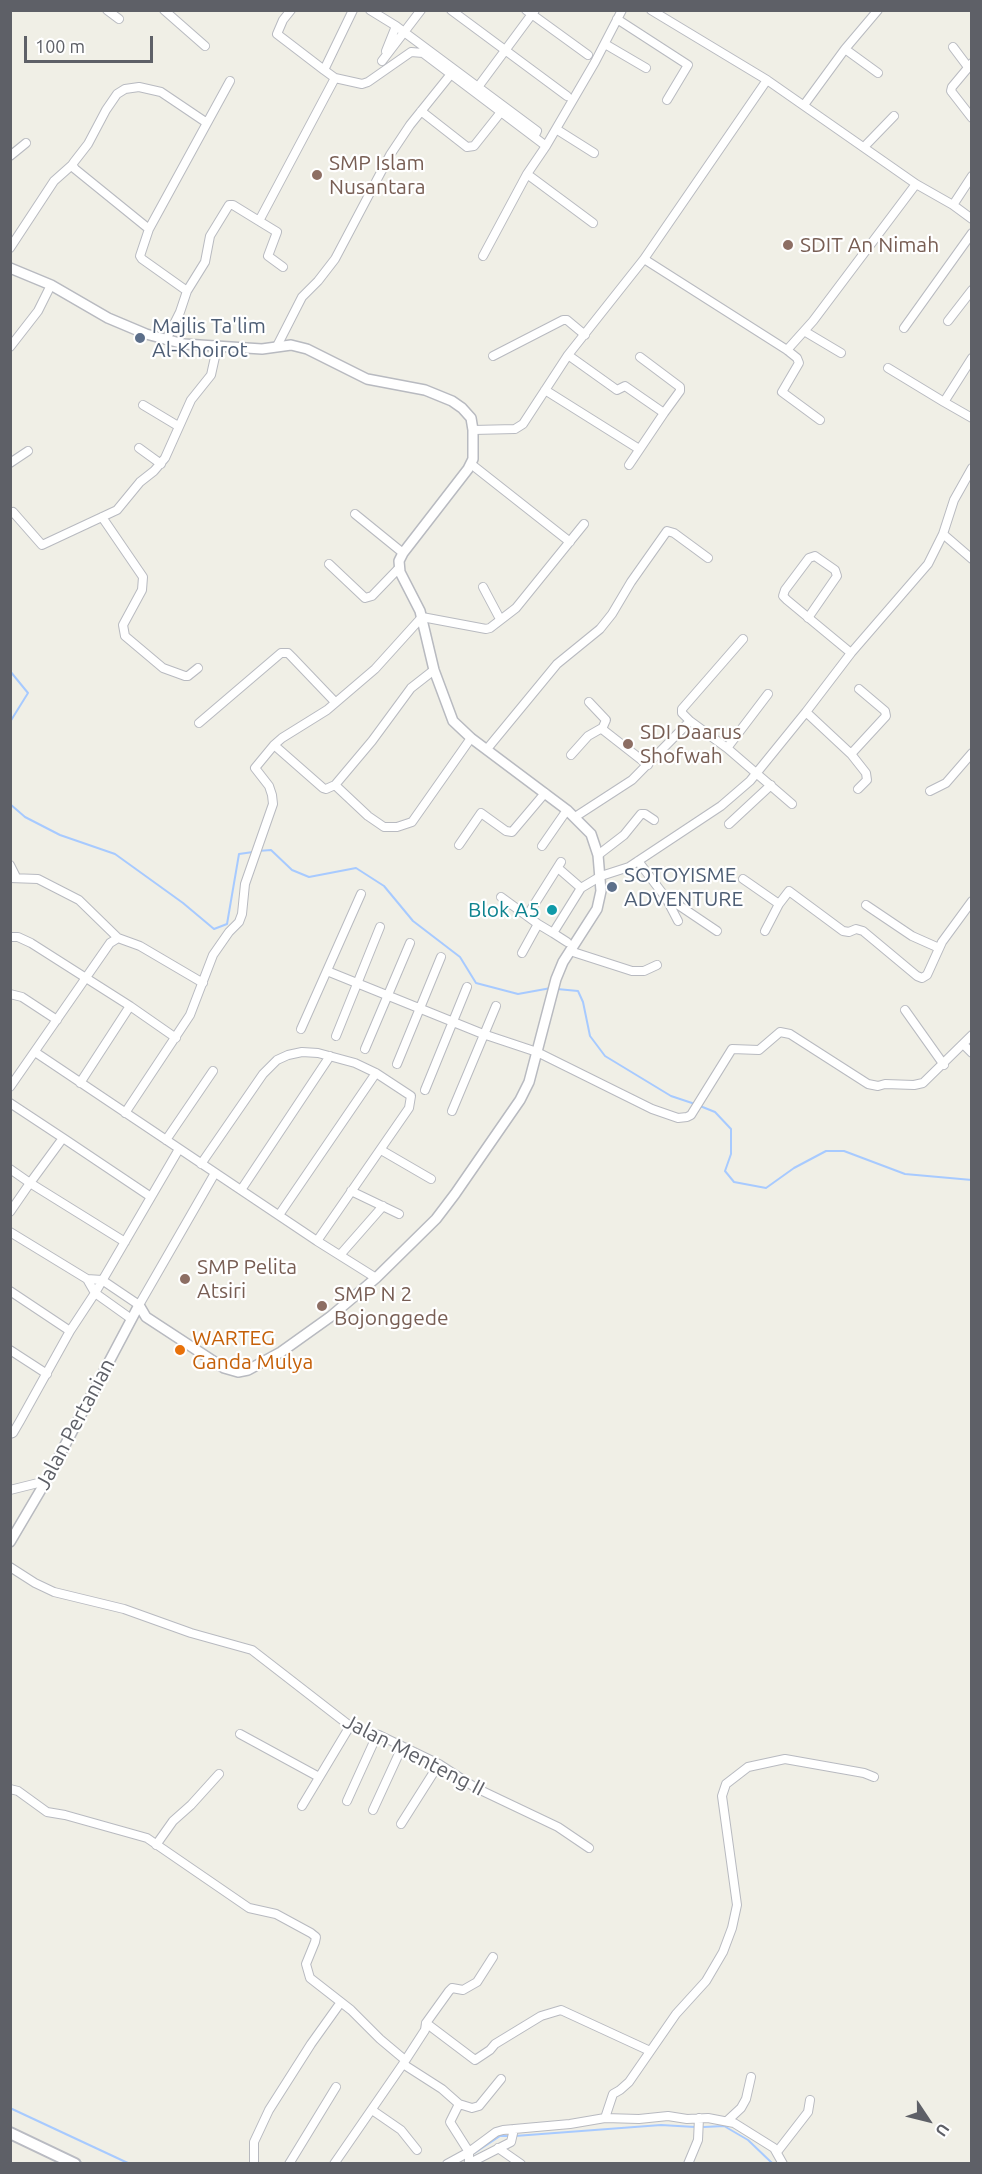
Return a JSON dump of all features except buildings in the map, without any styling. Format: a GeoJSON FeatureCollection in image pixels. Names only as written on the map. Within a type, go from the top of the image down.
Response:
{"type":"FeatureCollection","features":[{"type":"Feature","properties":{"kind":"main road"},"geometry":{"type":"LineString","coordinates":[[10,2133],[75,2163]]}},
{"type":"Feature","properties":{"kind":"street"},"geometry":{"type":"LineString","coordinates":[[107,10],[119,19]]}},
{"type":"Feature","properties":{"kind":"street"},"geometry":{"type":"LineString","coordinates":[[164,10],[205,46]]}},
{"type":"Feature","properties":{"kind":"street"},"geometry":{"type":"LineString","coordinates":[[291,10],[276,34],[335,78],[362,84],[417,51],[423,53],[546,146]]}},
{"type":"Feature","properties":{"kind":"street"},"geometry":{"type":"LineString","coordinates":[[324,70],[353,10]]}},
{"type":"Feature","properties":{"kind":"street"},"geometry":{"type":"LineString","coordinates":[[370,10],[396,26],[537,131],[534,137]]}},
{"type":"Feature","properties":{"kind":"street"},"geometry":{"type":"LineString","coordinates":[[382,61],[421,10]]}},
{"type":"Feature","properties":{"kind":"street"},"geometry":{"type":"LineString","coordinates":[[451,10],[567,96]]}},
{"type":"Feature","properties":{"kind":"street"},"geometry":{"type":"LineString","coordinates":[[483,256],[527,174],[556,129],[622,10]]}},
{"type":"Feature","properties":{"kind":"street"},"geometry":{"type":"LineString","coordinates":[[651,10],[767,80],[916,184],[953,205],[972,219]]}},
{"type":"Feature","properties":{"kind":"street"},"geometry":{"type":"LineString","coordinates":[[804,105],[844,49],[878,10]]}},
{"type":"Feature","properties":{"kind":"street"},"geometry":{"type":"LineString","coordinates":[[478,87],[506,51],[531,12],[588,55]]}},
{"type":"Feature","properties":{"kind":"street"},"geometry":{"type":"LineString","coordinates":[[617,19],[689,66],[667,100]]}},
{"type":"Feature","properties":{"kind":"street"},"geometry":{"type":"LineString","coordinates":[[375,77],[396,26]]}},
{"type":"Feature","properties":{"kind":"street"},"geometry":{"type":"LineString","coordinates":[[605,44],[646,69]]}},
{"type":"Feature","properties":{"kind":"street"},"geometry":{"type":"LineString","coordinates":[[952,47],[970,65],[952,87],[951,92],[972,118]]}},
{"type":"Feature","properties":{"kind":"street"},"geometry":{"type":"LineString","coordinates":[[844,49],[878,73]]}},
{"type":"Feature","properties":{"kind":"street"},"geometry":{"type":"LineString","coordinates":[[277,346],[302,297],[318,281],[334,259],[390,155],[451,74]]}},
{"type":"Feature","properties":{"kind":"street"},"geometry":{"type":"LineString","coordinates":[[259,221],[335,78]]}},
{"type":"Feature","properties":{"kind":"street"},"geometry":{"type":"LineString","coordinates":[[473,430],[520,428],[568,355],[644,259],[767,80]]}},
{"type":"Feature","properties":{"kind":"street"},"geometry":{"type":"LineString","coordinates":[[187,291],[141,258],[149,229],[231,81]]}},
{"type":"Feature","properties":{"kind":"street"},"geometry":{"type":"LineString","coordinates":[[10,248],[54,181],[72,165],[88,144],[105,110],[117,94],[125,89],[139,87],[161,92],[207,123]]}},
{"type":"Feature","properties":{"kind":"street"},"geometry":{"type":"LineString","coordinates":[[421,111],[467,147],[474,146],[501,112]]}},
{"type":"Feature","properties":{"kind":"street"},"geometry":{"type":"LineString","coordinates":[[864,147],[894,116]]}},
{"type":"Feature","properties":{"kind":"street"},"geometry":{"type":"LineString","coordinates":[[556,129],[594,153]]}},
{"type":"Feature","properties":{"kind":"street"},"geometry":{"type":"LineString","coordinates":[[10,156],[26,143]]}},
{"type":"Feature","properties":{"kind":"street"},"geometry":{"type":"LineString","coordinates":[[72,165],[149,229]]}},
{"type":"Feature","properties":{"kind":"street"},"geometry":{"type":"LineString","coordinates":[[527,174],[594,223]]}},
{"type":"Feature","properties":{"kind":"street"},"geometry":{"type":"LineString","coordinates":[[953,205],[972,176]]}},
{"type":"Feature","properties":{"kind":"street"},"geometry":{"type":"LineString","coordinates":[[787,350],[916,184]]}},
{"type":"Feature","properties":{"kind":"street"},"geometry":{"type":"LineString","coordinates":[[166,340],[180,312],[187,291],[205,262],[210,236],[229,205],[233,204],[277,232],[268,256],[283,267]]}},
{"type":"Feature","properties":{"kind":"street"},"geometry":{"type":"LineString","coordinates":[[904,328],[972,233]]}},
{"type":"Feature","properties":{"kind":"street"},"geometry":{"type":"LineString","coordinates":[[644,259],[787,350],[798,360],[799,363],[782,392],[820,420]]}},
{"type":"Feature","properties":{"kind":"street"},"geometry":{"type":"LineString","coordinates":[[10,268],[51,285],[108,318],[166,340],[184,344],[262,349],[291,345],[307,349],[368,379],[425,390],[452,401],[462,408],[471,418],[473,430],[474,453],[471,464],[403,553],[399,568],[401,576],[422,617],[434,670],[453,721],[471,738],[567,810],[591,834],[598,855],[601,891],[597,909],[568,946],[551,996],[529,1082],[520,1100],[461,1186],[436,1219],[376,1278],[330,1317],[281,1353],[248,1370],[238,1372],[224,1368],[146,1317],[139,1305],[102,1280],[87,1279],[10,1232]]}},
{"type":"Feature","properties":{"kind":"street"},"geometry":{"type":"LineString","coordinates":[[10,347],[38,311],[51,285]]}},
{"type":"Feature","properties":{"kind":"street"},"geometry":{"type":"LineString","coordinates":[[948,321],[972,290]]}},
{"type":"Feature","properties":{"kind":"street"},"geometry":{"type":"LineString","coordinates":[[493,356],[563,320],[567,320],[585,335]]}},
{"type":"Feature","properties":{"kind":"street"},"geometry":{"type":"LineString","coordinates":[[804,331],[841,353]]}},
{"type":"Feature","properties":{"kind":"street"},"geometry":{"type":"LineString","coordinates":[[11,511],[42,545],[117,510],[140,482],[160,464],[169,451],[191,400],[211,375],[215,357],[214,345]]}},
{"type":"Feature","properties":{"kind":"street"},"geometry":{"type":"LineString","coordinates":[[568,355],[617,390],[624,385],[664,413]]}},
{"type":"Feature","properties":{"kind":"street"},"geometry":{"type":"LineString","coordinates":[[629,465],[680,391],[680,387],[640,357]]}},
{"type":"Feature","properties":{"kind":"street"},"geometry":{"type":"LineString","coordinates":[[944,402],[972,358]]}},
{"type":"Feature","properties":{"kind":"street"},"geometry":{"type":"LineString","coordinates":[[888,368],[972,418]]}},
{"type":"Feature","properties":{"kind":"street"},"geometry":{"type":"LineString","coordinates":[[545,390],[639,449]]}},
{"type":"Feature","properties":{"kind":"street"},"geometry":{"type":"LineString","coordinates":[[143,405],[178,426]]}},
{"type":"Feature","properties":{"kind":"street"},"geometry":{"type":"LineString","coordinates":[[139,448],[160,464]]}},
{"type":"Feature","properties":{"kind":"street"},"geometry":{"type":"LineString","coordinates":[[10,463],[28,451]]}},
{"type":"Feature","properties":{"kind":"street"},"geometry":{"type":"LineString","coordinates":[[471,464],[570,542]]}},
{"type":"Feature","properties":{"kind":"street"},"geometry":{"type":"LineString","coordinates":[[554,933],[581,888],[600,876],[620,871],[638,861],[721,806],[757,773],[851,653],[928,564],[943,534],[954,500],[972,468]]}},
{"type":"Feature","properties":{"kind":"street"},"geometry":{"type":"LineString","coordinates":[[354,514],[403,553]]}},
{"type":"Feature","properties":{"kind":"street"},"geometry":{"type":"LineString","coordinates":[[102,517],[143,577],[142,590],[123,625],[125,636],[164,669],[188,676],[198,668]]}},
{"type":"Feature","properties":{"kind":"street"},"geometry":{"type":"LineString","coordinates":[[422,617],[490,628],[516,608],[584,524]]}},
{"type":"Feature","properties":{"kind":"street"},"geometry":{"type":"LineString","coordinates":[[487,749],[557,664],[600,629],[667,531],[674,533],[708,558]]}},
{"type":"Feature","properties":{"kind":"street"},"geometry":{"type":"LineString","coordinates":[[943,534],[972,559]]}},
{"type":"Feature","properties":{"kind":"street"},"geometry":{"type":"LineString","coordinates":[[808,618],[837,576],[835,570],[815,556],[809,558],[783,593],[787,600],[808,618],[851,653]]}},
{"type":"Feature","properties":{"kind":"street"},"geometry":{"type":"LineString","coordinates":[[329,564],[365,598],[372,596],[399,568]]}},
{"type":"Feature","properties":{"kind":"street"},"geometry":{"type":"LineString","coordinates":[[483,586],[500,619]]}},
{"type":"Feature","properties":{"kind":"street"},"geometry":{"type":"LineString","coordinates":[[125,1113],[190,1015],[213,955],[239,922],[245,884],[273,804],[269,786],[255,768],[256,764],[282,738],[327,710],[375,669],[422,617]]}},
{"type":"Feature","properties":{"kind":"street"},"geometry":{"type":"LineString","coordinates":[[743,639],[682,709],[682,713],[792,804]]}},
{"type":"Feature","properties":{"kind":"street"},"geometry":{"type":"LineString","coordinates":[[200,723],[281,653],[288,653],[335,702]]}},
{"type":"Feature","properties":{"kind":"street"},"geometry":{"type":"LineString","coordinates":[[274,745],[326,789],[335,784],[372,741],[411,688],[434,670]]}},
{"type":"Feature","properties":{"kind":"street"},"geometry":{"type":"LineString","coordinates":[[851,754],[886,716],[885,711],[859,689]]}},
{"type":"Feature","properties":{"kind":"street"},"geometry":{"type":"LineString","coordinates":[[727,748],[768,694]]}},
{"type":"Feature","properties":{"kind":"street"},"geometry":{"type":"LineString","coordinates":[[571,755],[588,736],[602,728],[606,720],[589,702]]}},
{"type":"Feature","properties":{"kind":"street"},"geometry":{"type":"LineString","coordinates":[[806,712],[851,754],[867,777],[858,789]]}},
{"type":"Feature","properties":{"kind":"street"},"geometry":{"type":"LineString","coordinates":[[575,818],[632,780],[690,721]]}},
{"type":"Feature","properties":{"kind":"street"},"geometry":{"type":"LineString","coordinates":[[602,728],[648,765]]}},
{"type":"Feature","properties":{"kind":"street"},"geometry":{"type":"LineString","coordinates":[[335,784],[384,827],[397,827],[412,822],[471,738]]}},
{"type":"Feature","properties":{"kind":"street"},"geometry":{"type":"LineString","coordinates":[[930,791],[946,783],[972,753]]}},
{"type":"Feature","properties":{"kind":"street"},"geometry":{"type":"LineString","coordinates":[[729,824],[771,785]]}},
{"type":"Feature","properties":{"kind":"street"},"geometry":{"type":"LineString","coordinates":[[459,845],[481,813],[506,831],[512,832],[545,792]]}},
{"type":"Feature","properties":{"kind":"street"},"geometry":{"type":"LineString","coordinates":[[542,846],[567,810]]}},
{"type":"Feature","properties":{"kind":"street"},"geometry":{"type":"LineString","coordinates":[[598,855],[624,836],[641,814],[654,819]]}},
{"type":"Feature","properties":{"kind":"street"},"geometry":{"type":"LineString","coordinates":[[638,861],[666,898],[678,921]]}},
{"type":"Feature","properties":{"kind":"street"},"geometry":{"type":"LineString","coordinates":[[10,865],[13,877],[38,879],[79,900],[118,938],[140,946],[203,983]]}},
{"type":"Feature","properties":{"kind":"street"},"geometry":{"type":"LineString","coordinates":[[527,916],[560,865],[581,888]]}},
{"type":"Feature","properties":{"kind":"street"},"geometry":{"type":"LineString","coordinates":[[743,879],[779,904]]}},
{"type":"Feature","properties":{"kind":"street"},"geometry":{"type":"LineString","coordinates":[[765,930],[789,891],[846,932],[856,929],[863,931],[920,978],[927,975],[939,948],[972,901]]}},
{"type":"Feature","properties":{"kind":"street"},"geometry":{"type":"LineString","coordinates":[[301,1029],[361,894]]}},
{"type":"Feature","properties":{"kind":"street"},"geometry":{"type":"LineString","coordinates":[[501,897],[554,933],[568,946],[633,971],[644,971],[657,965]]}},
{"type":"Feature","properties":{"kind":"street"},"geometry":{"type":"LineString","coordinates":[[666,898],[717,931]]}},
{"type":"Feature","properties":{"kind":"street"},"geometry":{"type":"LineString","coordinates":[[866,905],[919,941],[939,948]]}},
{"type":"Feature","properties":{"kind":"street"},"geometry":{"type":"LineString","coordinates":[[522,953],[538,924]]}},
{"type":"Feature","properties":{"kind":"street"},"geometry":{"type":"LineString","coordinates":[[336,1036],[380,927]]}},
{"type":"Feature","properties":{"kind":"street"},"geometry":{"type":"LineString","coordinates":[[10,937],[18,937],[31,943],[130,1005],[176,1038]]}},
{"type":"Feature","properties":{"kind":"street"},"geometry":{"type":"LineString","coordinates":[[10,1087],[110,943],[118,938]]}},
{"type":"Feature","properties":{"kind":"street"},"geometry":{"type":"LineString","coordinates":[[365,1049],[410,943]]}},
{"type":"Feature","properties":{"kind":"street"},"geometry":{"type":"LineString","coordinates":[[397,1064],[441,957]]}},
{"type":"Feature","properties":{"kind":"street"},"geometry":{"type":"LineString","coordinates":[[327,971],[483,1034],[537,1052],[652,1109],[678,1118],[691,1115],[732,1049],[759,1050],[780,1032],[790,1034],[872,1085],[918,1085],[944,1065],[972,1035]]}},
{"type":"Feature","properties":{"kind":"street"},"geometry":{"type":"LineString","coordinates":[[425,1090],[467,987]]}},
{"type":"Feature","properties":{"kind":"street"},"geometry":{"type":"LineString","coordinates":[[10,994],[22,997],[57,1020]]}},
{"type":"Feature","properties":{"kind":"street"},"geometry":{"type":"LineString","coordinates":[[80,1083],[130,1005]]}},
{"type":"Feature","properties":{"kind":"street"},"geometry":{"type":"LineString","coordinates":[[452,1111],[496,1006]]}},
{"type":"Feature","properties":{"kind":"street"},"geometry":{"type":"LineString","coordinates":[[905,1010],[944,1065]]}},
{"type":"Feature","properties":{"kind":"street"},"geometry":{"type":"LineString","coordinates":[[964,1045],[972,1053]]}},
{"type":"Feature","properties":{"kind":"street"},"geometry":{"type":"LineString","coordinates":[[35,1052],[376,1278]]}},
{"type":"Feature","properties":{"kind":"street"},"geometry":{"type":"LineString","coordinates":[[201,1164],[268,1067],[277,1060],[302,1052],[330,1056],[355,1063],[376,1073],[411,1096],[409,1108],[317,1241]]}},
{"type":"Feature","properties":{"kind":"street"},"geometry":{"type":"LineString","coordinates":[[241,1190],[330,1056]]}},
{"type":"Feature","properties":{"kind":"street"},"geometry":{"type":"LineString","coordinates":[[165,1140],[213,1071]]}},
{"type":"Feature","properties":{"kind":"street"},"geometry":{"type":"LineString","coordinates":[[279,1215],[376,1073]]}},
{"type":"Feature","properties":{"kind":"street"},"geometry":{"type":"LineString","coordinates":[[10,1103],[151,1197]]}},
{"type":"Feature","properties":{"kind":"street"},"geometry":{"type":"LineString","coordinates":[[10,1212],[63,1137]]}},
{"type":"Feature","properties":{"kind":"street"},"geometry":{"type":"LineString","coordinates":[[10,1434],[13,1433],[70,1331],[95,1293],[179,1149]]}},
{"type":"Feature","properties":{"kind":"street"},"geometry":{"type":"LineString","coordinates":[[381,1150],[431,1179]]}},
{"type":"Feature","properties":{"kind":"street"},"geometry":{"type":"LineString","coordinates":[[10,1169],[125,1242]]}},
{"type":"Feature","properties":{"kind":"street"},"geometry":{"type":"LineString","coordinates":[[139,1305],[215,1173]]}},
{"type":"Feature","properties":{"kind":"street"},"geometry":{"type":"LineString","coordinates":[[351,1191],[399,1215]]}},
{"type":"Feature","properties":{"kind":"street"},"geometry":{"type":"LineString","coordinates":[[340,1255],[382,1206]]}},
{"type":"Feature","properties":{"kind":"street"},"geometry":{"type":"LineString","coordinates":[[87,1279],[95,1293],[130,1318],[146,1317]]}},
{"type":"Feature","properties":{"kind":"street"},"geometry":{"type":"LineString","coordinates":[[10,1291],[70,1331]]}},
{"type":"Feature","properties":{"kind":"street","name":"Jalan Pertanian"},"geometry":{"type":"LineString","coordinates":[[10,1542],[46,1481],[130,1318],[139,1305]]}},
{"type":"Feature","properties":{"kind":"street"},"geometry":{"type":"LineString","coordinates":[[10,1350],[47,1374]]}},
{"type":"Feature","properties":{"kind":"street"},"geometry":{"type":"LineString","coordinates":[[10,1490],[46,1481]]}},
{"type":"Feature","properties":{"kind":"street","name":"Jalan Menteng II"},"geometry":{"type":"LineString","coordinates":[[10,1567],[54,1592],[124,1609],[191,1633],[252,1650],[350,1726],[377,1735],[439,1764],[476,1788],[558,1827],[589,1848]]}},
{"type":"Feature","properties":{"kind":"street"},"geometry":{"type":"LineString","coordinates":[[302,1806],[350,1726]]}},
{"type":"Feature","properties":{"kind":"street"},"geometry":{"type":"LineString","coordinates":[[240,1734],[319,1777]]}},
{"type":"Feature","properties":{"kind":"street"},"geometry":{"type":"LineString","coordinates":[[347,1801],[377,1735]]}},
{"type":"Feature","properties":{"kind":"street"},"geometry":{"type":"LineString","coordinates":[[373,1810],[402,1747]]}},
{"type":"Feature","properties":{"kind":"street"},"geometry":{"type":"LineString","coordinates":[[605,2118],[613,2094],[629,2082],[682,2006],[706,1981],[723,1952],[732,1928],[737,1905],[722,1796],[726,1784],[748,1767],[785,1759],[854,1771],[874,1777]]}},
{"type":"Feature","properties":{"kind":"street"},"geometry":{"type":"LineString","coordinates":[[401,1824],[439,1764]]}},
{"type":"Feature","properties":{"kind":"street"},"geometry":{"type":"LineString","coordinates":[[156,1845],[173,1821],[219,1774]]}},
{"type":"Feature","properties":{"kind":"street"},"geometry":{"type":"LineString","coordinates":[[10,1789],[18,1791],[47,1812],[56,1812],[147,1838],[249,1908],[276,1914],[314,1935],[315,1942],[306,1964],[308,1973],[315,1982],[341,2002],[404,2062],[459,2104],[472,2108],[479,2106],[501,2079]]}},
{"type":"Feature","properties":{"kind":"street"},"geometry":{"type":"LineString","coordinates":[[334,2163],[372,2110],[417,2043],[426,2023],[451,1989],[463,1990],[477,1983],[493,1957]]}},
{"type":"Feature","properties":{"kind":"street"},"geometry":{"type":"LineString","coordinates":[[254,2163],[254,2142],[269,2110],[341,2002]]}},
{"type":"Feature","properties":{"kind":"street"},"geometry":{"type":"LineString","coordinates":[[426,2023],[475,2060],[495,2044],[541,2016],[561,2010],[650,2051]]}},
{"type":"Feature","properties":{"kind":"street"},"geometry":{"type":"LineString","coordinates":[[727,2121],[741,2108],[751,2077]]}},
{"type":"Feature","properties":{"kind":"street"},"geometry":{"type":"LineString","coordinates":[[289,2163],[336,2087]]}},
{"type":"Feature","properties":{"kind":"street"},"geometry":{"type":"LineString","coordinates":[[777,2152],[808,2112],[810,2100]]}},
{"type":"Feature","properties":{"kind":"street"},"geometry":{"type":"LineString","coordinates":[[459,2104],[450,2122],[469,2158]]}},
{"type":"Feature","properties":{"kind":"street"},"geometry":{"type":"LineString","coordinates":[[372,2110],[400,2130],[417,2150]]}},
{"type":"Feature","properties":{"kind":"street"},"geometry":{"type":"LineString","coordinates":[[469,2158],[496,2132],[513,2133],[605,2118],[639,2119],[668,2116],[727,2121],[754,2134],[777,2152],[783,2163]]}},
{"type":"Feature","properties":{"kind":"street"},"geometry":{"type":"LineString","coordinates":[[688,2163],[698,2140],[699,2118]]}},
{"type":"Feature","properties":{"kind":"street"},"geometry":{"type":"LineString","coordinates":[[447,2163],[498,2148],[511,2142],[513,2133]]}},
{"type":"Feature","properties":{"kind":"street"},"geometry":{"type":"LineString","coordinates":[[498,2148],[521,2163]]}},
{"type":"Feature","properties":{"kind":"waterway"},"geometry":{"type":"LineString","coordinates":[[10,671],[28,693],[10,722]]}},
{"type":"Feature","properties":{"kind":"waterway"},"geometry":{"type":"LineString","coordinates":[[10,804],[25,817],[60,835],[115,854],[183,903],[214,929],[227,924],[239,854],[253,852]]}},
{"type":"Feature","properties":{"kind":"waterway"},"geometry":{"type":"LineString","coordinates":[[258,851],[271,850],[292,870],[309,877],[356,868],[384,886],[413,921],[460,957],[476,983],[518,994],[551,988]]}},
{"type":"Feature","properties":{"kind":"waterway"},"geometry":{"type":"LineString","coordinates":[[557,989],[578,991],[583,1002],[590,1036],[605,1056],[671,1096],[695,1104]]}},
{"type":"Feature","properties":{"kind":"waterway"},"geometry":{"type":"LineString","coordinates":[[700,1106],[715,1112],[731,1129],[731,1154],[725,1171],[734,1182],[766,1188],[794,1168],[826,1151],[844,1151],[905,1174],[972,1180]]}},
{"type":"Feature","properties":{"kind":"waterway"},"geometry":{"type":"LineString","coordinates":[[10,2108],[130,2164]]}},
{"type":"Feature","properties":{"kind":"waterway"},"geometry":{"type":"LineString","coordinates":[[515,2136],[661,2125],[695,2127]]}},
{"type":"Feature","properties":{"kind":"waterway"},"geometry":{"type":"LineString","coordinates":[[704,2127],[724,2126],[748,2140],[773,2164]]}},
{"type":"Feature","properties":{"kind":"waterway"},"geometry":{"type":"LineString","coordinates":[[470,2156],[500,2136],[509,2136]]}},
{"type":"Feature","properties":{"kind":"place","name":"SMP Islam Nusantara"},"geometry":{"type":"Point","coordinates":[317,175]}},
{"type":"Feature","properties":{"kind":"place","name":"SDIT An Nimah"},"geometry":{"type":"Point","coordinates":[788,245]}},
{"type":"Feature","properties":{"kind":"place","name":"Majlis Ta'lim Al-Khoirot"},"geometry":{"type":"Point","coordinates":[140,338]}},
{"type":"Feature","properties":{"kind":"place","name":"SDI Daarus Shofwah"},"geometry":{"type":"Point","coordinates":[628,744]}},
{"type":"Feature","properties":{"kind":"place","name":"SOTOYISME ADVENTURE"},"geometry":{"type":"Point","coordinates":[612,887]}},
{"type":"Feature","properties":{"kind":"place","name":"Blok A5"},"geometry":{"type":"Point","coordinates":[552,910]}},
{"type":"Feature","properties":{"kind":"place","name":"SMP Pelita Atsiri"},"geometry":{"type":"Point","coordinates":[185,1279]}},
{"type":"Feature","properties":{"kind":"place","name":"SMP N 2 Bojonggede"},"geometry":{"type":"Point","coordinates":[322,1306]}},
{"type":"Feature","properties":{"kind":"place","name":"WARTEG Ganda Mulya"},"geometry":{"type":"Point","coordinates":[180,1350]}}]}
